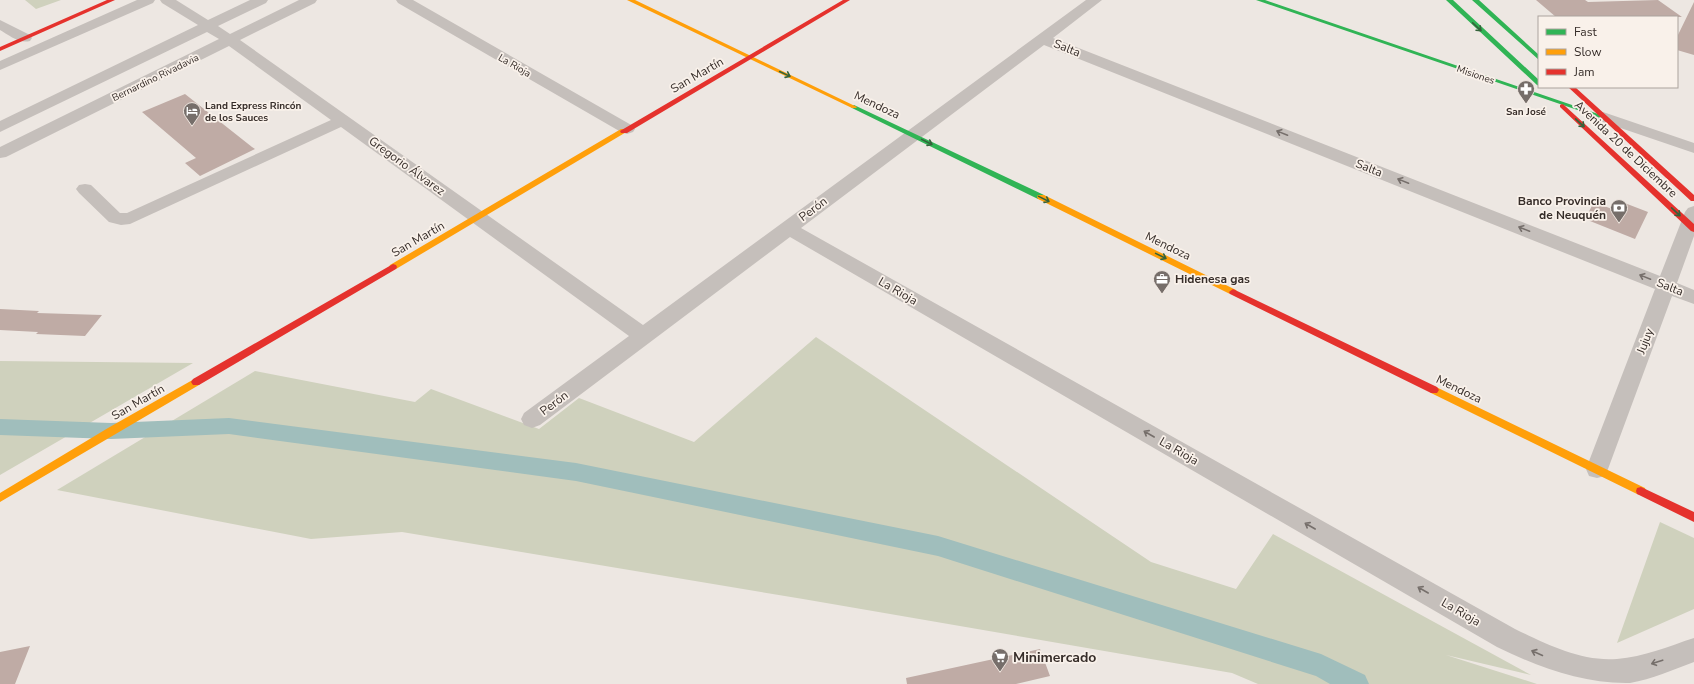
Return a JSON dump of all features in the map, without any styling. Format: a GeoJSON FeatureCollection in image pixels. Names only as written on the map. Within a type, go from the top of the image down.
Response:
{"type":"FeatureCollection","features":[{"type":"Feature","properties":{"kind":"street"},"geometry":{"type":"LineString","coordinates":[[0,49],[112,0]]}},
{"type":"Feature","properties":{"kind":"street"},"geometry":{"type":"LineString","coordinates":[[0,66],[148,0]]}},
{"type":"Feature","properties":{"kind":"street","name":"Gregorio Álvarez"},"geometry":{"type":"LineString","coordinates":[[167,0],[230,40],[644,336]]}},
{"type":"Feature","properties":{"kind":"street"},"geometry":{"type":"LineString","coordinates":[[0,126],[261,0]]}},
{"type":"Feature","properties":{"kind":"street","name":"Bernardino Rivadavia"},"geometry":{"type":"LineString","coordinates":[[0,153],[310,0]]}},
{"type":"Feature","properties":{"kind":"street","name":"La Rioja"},"geometry":{"type":"LineString","coordinates":[[404,0],[627,130]]}},
{"type":"Feature","properties":{"kind":"street","name":"Mendoza"},"geometry":{"type":"LineString","coordinates":[[630,0],[913,135],[1694,517]]}},
{"type":"Feature","properties":{"kind":"street","name":"San Martín"},"geometry":{"type":"LineString","coordinates":[[0,498],[111,431],[847,0]]}},
{"type":"Feature","properties":{"kind":"street","name":"Perón"},"geometry":{"type":"LineString","coordinates":[[532,419],[1095,0]]}},
{"type":"Feature","properties":{"kind":"street","name":"Misiones"},"geometry":{"type":"LineString","coordinates":[[1259,0],[1694,148]]}},
{"type":"Feature","properties":{"kind":"street"},"geometry":{"type":"LineString","coordinates":[[1448,0],[1538,83]]}},
{"type":"Feature","properties":{"kind":"street"},"geometry":{"type":"LineString","coordinates":[[1475,0],[1538,57]]}},
{"type":"Feature","properties":{"kind":"street"},"geometry":{"type":"LineString","coordinates":[[0,24],[24,38]]}},
{"type":"Feature","properties":{"kind":"street","name":"Salta"},"geometry":{"type":"LineString","coordinates":[[1043,38],[1694,297]]}},
{"type":"Feature","properties":{"kind":"street","name":"Avenida 20 de Diciembre"},"geometry":{"type":"LineString","coordinates":[[1543,88],[1692,222]]}},
{"type":"Feature","properties":{"kind":"street","name":"Avenida 20 de Diciembre"},"geometry":{"type":"LineString","coordinates":[[1572,88],[1694,199]]}},
{"type":"Feature","properties":{"kind":"street"},"geometry":{"type":"LineString","coordinates":[[84,189],[115,218],[130,218],[342,120]]}},
{"type":"Feature","properties":{"kind":"street","name":"Jujuy"},"geometry":{"type":"LineString","coordinates":[[1597,469],[1666,286],[1692,222]]}},
{"type":"Feature","properties":{"kind":"street","name":"La Rioja"},"geometry":{"type":"LineString","coordinates":[[788,228],[1506,638],[1539,654],[1574,667],[1605,672],[1631,670],[1694,650]]}},
{"type":"Feature","properties":{"kind":"green space"},"geometry":{"type":"Polygon","coordinates":[[[25,0],[61,0],[36,9],[25,0]]]}},
{"type":"Feature","properties":{"kind":"green space"},"geometry":{"type":"Polygon","coordinates":[[[816,337],[1151,562],[1236,589],[1273,534],[1531,675],[1446,655],[1537,684],[1258,684],[1232,673],[402,532],[311,539],[57,490],[255,371],[415,402],[431,389],[539,429],[579,398],[694,442],[816,337]]]}},
{"type":"Feature","properties":{"kind":"green space"},"geometry":{"type":"Polygon","coordinates":[[[0,361],[193,363],[0,475],[0,361]]]}},
{"type":"Feature","properties":{"kind":"green space"},"geometry":{"type":"Polygon","coordinates":[[[1660,522],[1694,538],[1694,609],[1617,643],[1660,522]]]}},
{"type":"Feature","properties":{"kind":"building"},"geometry":{"type":"Polygon","coordinates":[[[1536,0],[1585,0],[1588,2],[1658,0],[1682,17],[1678,16],[1555,16],[1536,0]]]}},
{"type":"Feature","properties":{"kind":"building"},"geometry":{"type":"Polygon","coordinates":[[[1694,2],[1694,55],[1678,50],[1678,35],[1694,2]]]}},
{"type":"Feature","properties":{"kind":"building","name":"Land Express Rincón de los Sauces"},"geometry":{"type":"Polygon","coordinates":[[[185,94],[255,149],[200,176],[185,163],[196,158],[142,112],[185,94]]]}},
{"type":"Feature","properties":{"kind":"building","name":"Banco Provincia de Neuquén"},"geometry":{"type":"Polygon","coordinates":[[[1594,202],[1617,211],[1622,202],[1648,212],[1635,239],[1585,219],[1594,202]]]}},
{"type":"Feature","properties":{"kind":"building"},"geometry":{"type":"Polygon","coordinates":[[[0,309],[39,311],[37,313],[102,315],[85,336],[36,334],[38,332],[0,330],[0,309]]]}},
{"type":"Feature","properties":{"kind":"building"},"geometry":{"type":"Polygon","coordinates":[[[30,646],[15,684],[0,684],[0,652],[30,646]]]}},
{"type":"Feature","properties":{"kind":"building"},"geometry":{"type":"Polygon","coordinates":[[[1040,649],[1050,676],[1016,684],[907,684],[906,678],[1040,649]]]}},
{"type":"Feature","properties":{"kind":"waterway"},"geometry":{"type":"LineString","coordinates":[[0,427],[111,431],[229,426],[576,472],[938,546],[1321,666],[1356,684]]}},
{"type":"Feature","properties":{"kind":"traffic: fast"},"geometry":{"type":"LineString","coordinates":[[1259,0],[1603,117]]}},
{"type":"Feature","properties":{"kind":"traffic: fast"},"geometry":{"type":"LineString","coordinates":[[1449,0],[1538,83]]}},
{"type":"Feature","properties":{"kind":"traffic: fast"},"geometry":{"type":"LineString","coordinates":[[1475,0],[1538,57]]}},
{"type":"Feature","properties":{"kind":"traffic: fast"},"geometry":{"type":"LineString","coordinates":[[854,107],[1041,197]]}},
{"type":"Feature","properties":{"kind":"traffic: slow"},"geometry":{"type":"LineString","coordinates":[[630,0],[854,107]]}},
{"type":"Feature","properties":{"kind":"traffic: slow"},"geometry":{"type":"LineString","coordinates":[[393,267],[624,131]]}},
{"type":"Feature","properties":{"kind":"traffic: slow"},"geometry":{"type":"LineString","coordinates":[[1041,197],[1233,292]]}},
{"type":"Feature","properties":{"kind":"traffic: slow"},"geometry":{"type":"LineString","coordinates":[[0,498],[196,382]]}},
{"type":"Feature","properties":{"kind":"traffic: slow"},"geometry":{"type":"LineString","coordinates":[[1434,390],[1641,491]]}},
{"type":"Feature","properties":{"kind":"traffic: jam"},"geometry":{"type":"LineString","coordinates":[[0,49],[112,0]]}},
{"type":"Feature","properties":{"kind":"traffic: jam"},"geometry":{"type":"LineString","coordinates":[[624,131],[847,0]]}},
{"type":"Feature","properties":{"kind":"traffic: jam"},"geometry":{"type":"LineString","coordinates":[[1572,88],[1694,199]]}},
{"type":"Feature","properties":{"kind":"traffic: jam"},"geometry":{"type":"LineString","coordinates":[[1562,106],[1694,229]]}},
{"type":"Feature","properties":{"kind":"traffic: jam"},"geometry":{"type":"LineString","coordinates":[[196,382],[393,267]]}},
{"type":"Feature","properties":{"kind":"traffic: jam"},"geometry":{"type":"LineString","coordinates":[[1233,292],[1434,390]]}},
{"type":"Feature","properties":{"kind":"traffic: jam"},"geometry":{"type":"LineString","coordinates":[[1641,491],[1694,517]]}},
{"type":"Feature","properties":{"kind":"place","name":"San José"},"geometry":{"type":"Point","coordinates":[1526,104]}},
{"type":"Feature","properties":{"kind":"place","name":"Land Express Rincón de los Sauces"},"geometry":{"type":"Point","coordinates":[192,126]}},
{"type":"Feature","properties":{"kind":"place","name":"Banco Provincia de Neuquén"},"geometry":{"type":"Point","coordinates":[1619,223]}},
{"type":"Feature","properties":{"kind":"place","name":"Hidenesa gas"},"geometry":{"type":"Point","coordinates":[1162,294]}},
{"type":"Feature","properties":{"kind":"place","name":"Minimercado"},"geometry":{"type":"Point","coordinates":[1000,672]}}]}
